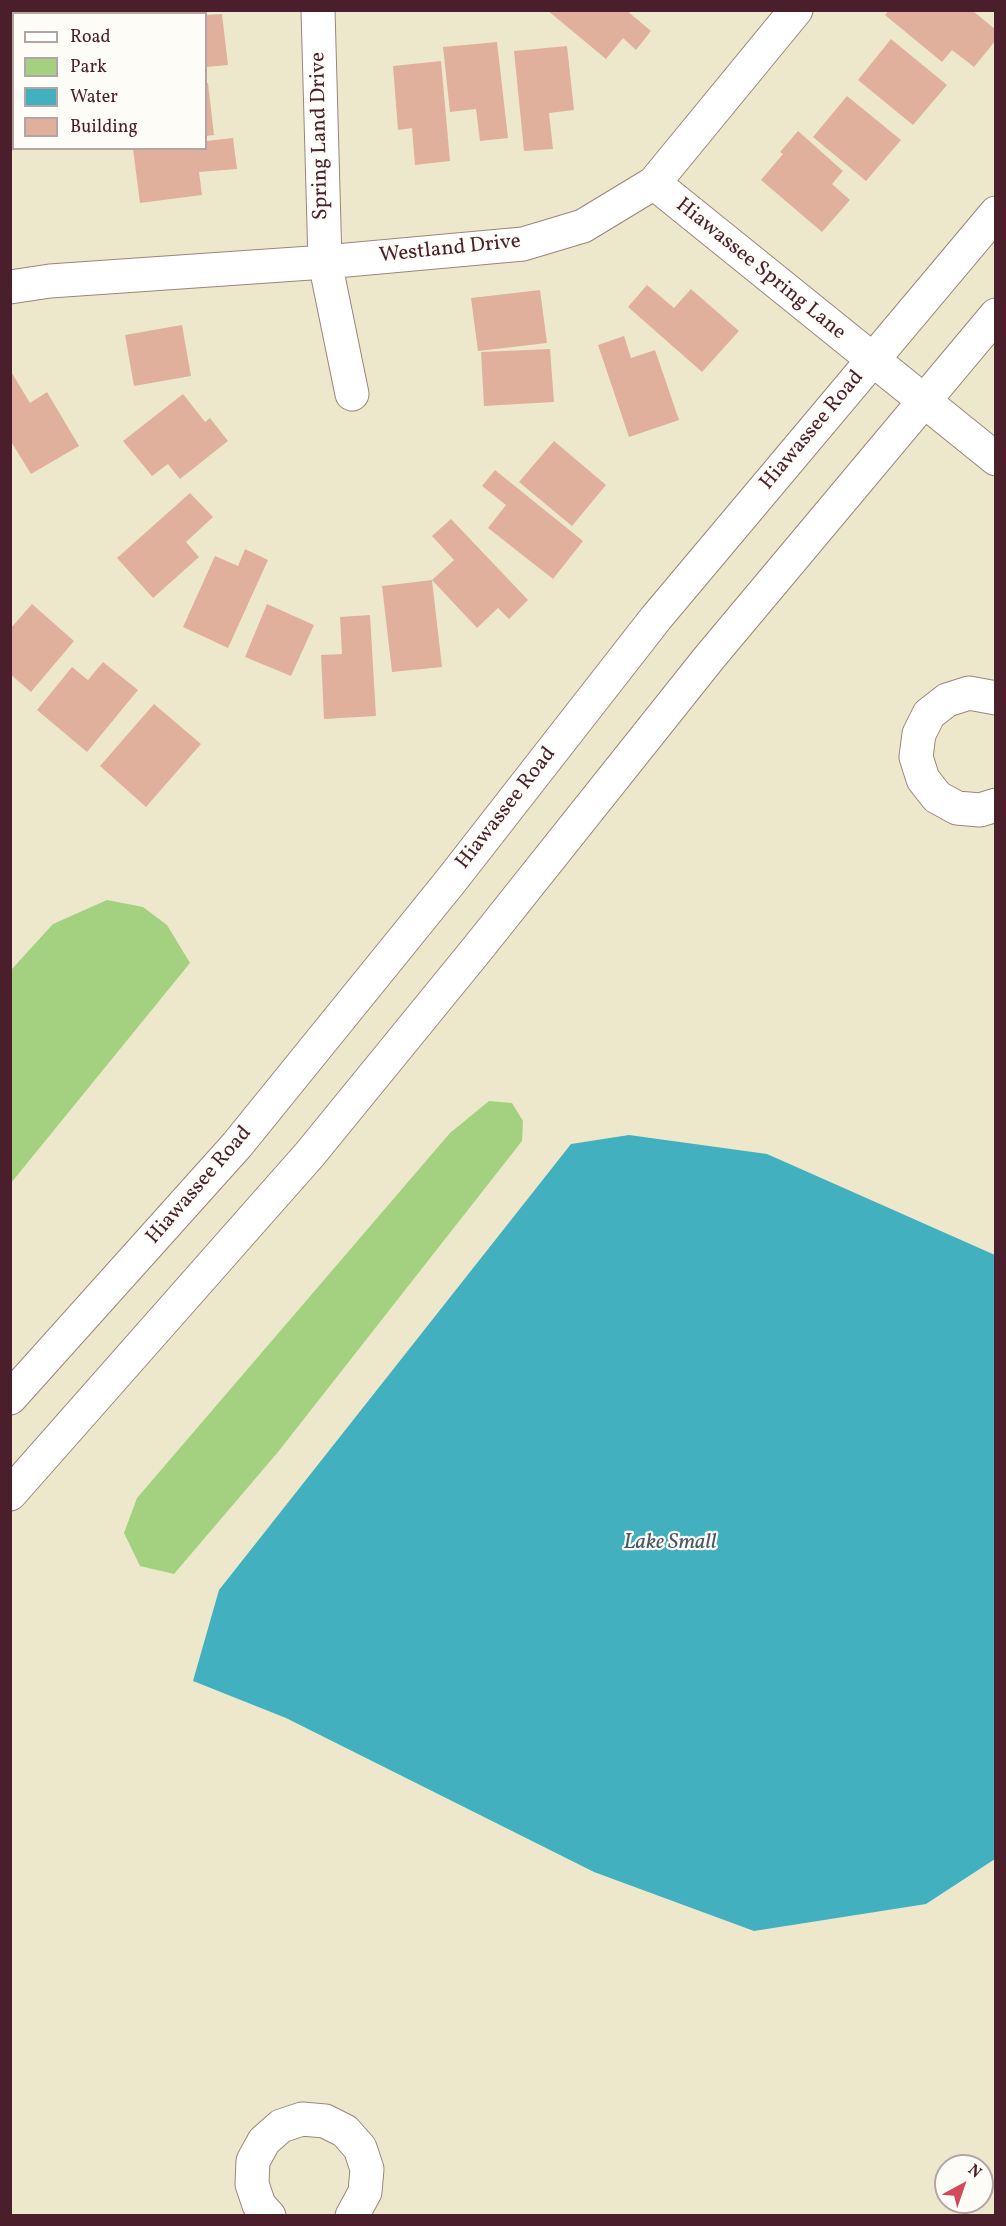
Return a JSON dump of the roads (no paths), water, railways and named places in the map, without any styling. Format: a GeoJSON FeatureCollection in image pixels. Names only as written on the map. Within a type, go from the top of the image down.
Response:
{"type":"FeatureCollection","features":[{"type":"Feature","properties":{"kind":"street","name":"Spring Land Drive"},"geometry":{"type":"LineString","coordinates":[[318,10],[324,262],[352,394]]}},
{"type":"Feature","properties":{"kind":"street","name":"Westland Drive"},"geometry":{"type":"LineString","coordinates":[[10,287],[50,281],[324,262],[523,244],[583,226],[654,183],[796,10]]}},
{"type":"Feature","properties":{"kind":"street","name":"Hiawassee Spring Lane"},"geometry":{"type":"LineString","coordinates":[[654,183],[871,361],[996,459]]}},
{"type":"Feature","properties":{"kind":"street","name":"Hiawassee Road"},"geometry":{"type":"LineString","coordinates":[[10,1398],[237,1145],[450,882],[656,618],[996,213]]}},
{"type":"Feature","properties":{"kind":"street"},"geometry":{"type":"LineString","coordinates":[[10,1494],[310,1154],[486,939],[708,658],[996,315]]}},
{"type":"Feature","properties":{"kind":"street"},"geometry":{"type":"LineString","coordinates":[[996,698],[969,693],[947,700],[929,714],[919,734],[916,757],[923,779],[937,797],[957,808],[980,810],[996,806]]}},
{"type":"Feature","properties":{"kind":"street"},"geometry":{"type":"LineString","coordinates":[[269,2216],[260,2205],[252,2184],[253,2161],[264,2141],[281,2126],[302,2119],[325,2121],[345,2131],[360,2148],[367,2169],[366,2192],[352,2216]]}},
{"type":"Feature","properties":{"kind":"water","name":"Lake Small"},"geometry":{"type":"Polygon","coordinates":[[[629,1135],[767,1154],[995,1255],[995,1859],[926,1904],[754,1931],[594,1872],[286,1718],[193,1681],[219,1590],[571,1144],[629,1135]]]}}]}
